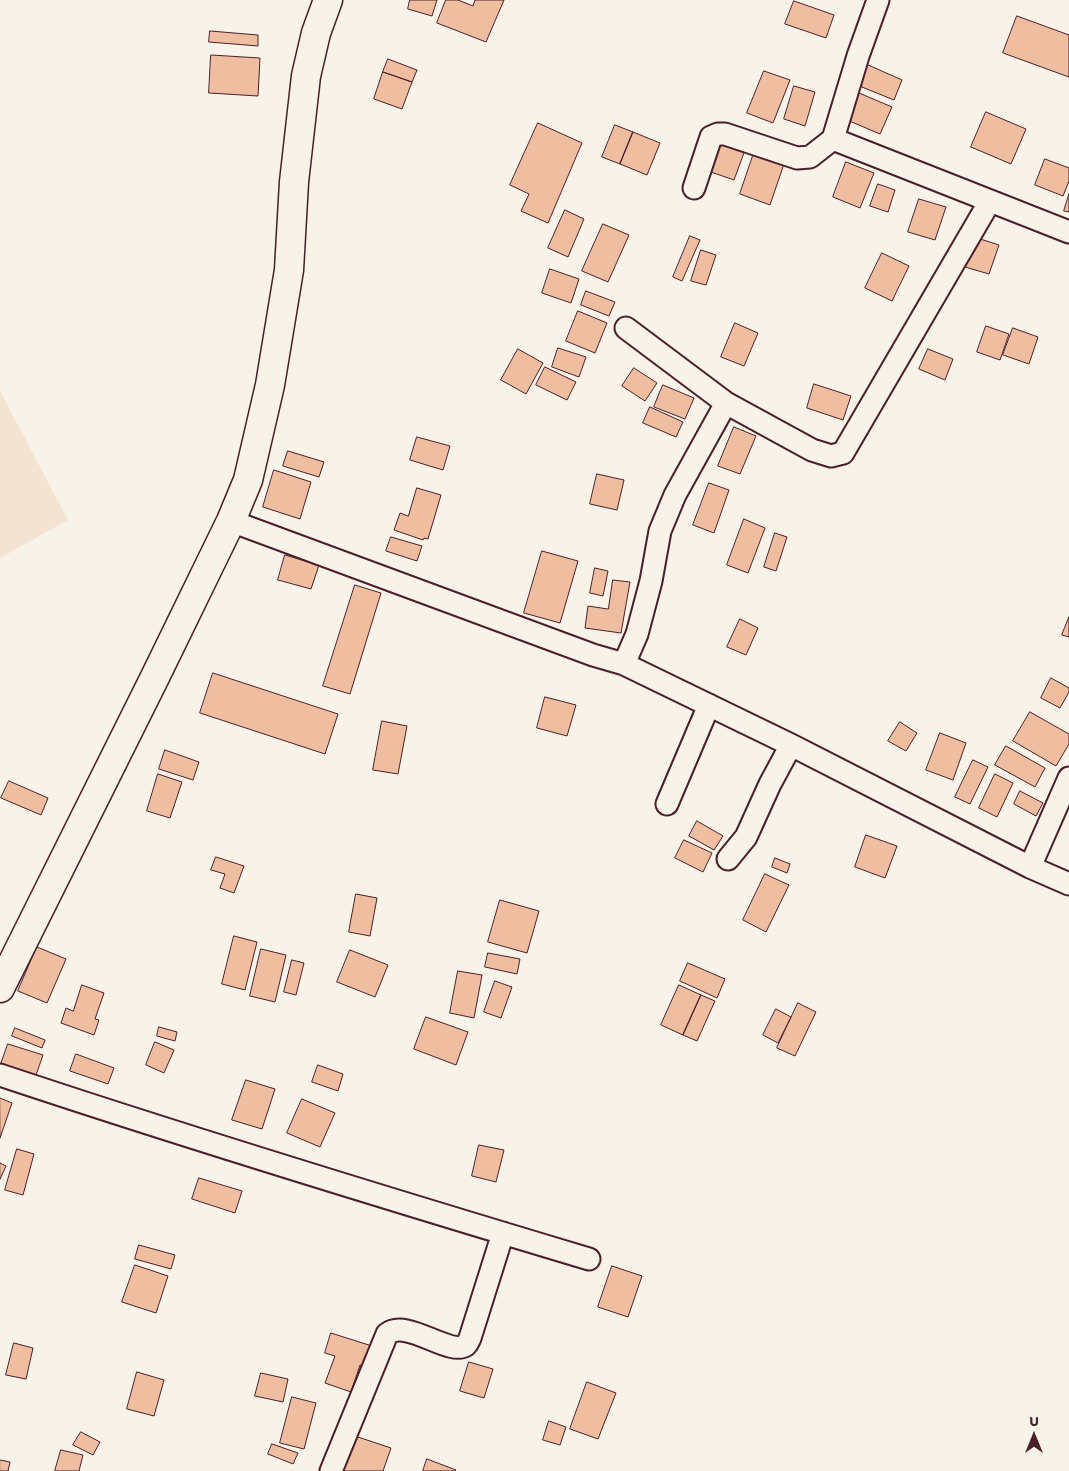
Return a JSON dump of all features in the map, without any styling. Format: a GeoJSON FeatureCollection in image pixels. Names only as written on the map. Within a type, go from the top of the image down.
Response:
{"type":"FeatureCollection","features":[{"type":"Feature","properties":{"kind":"street"},"geometry":{"type":"LineString","coordinates":[[0,988],[151,686],[231,521],[248,480],[270,385],[288,270],[294,182],[306,76],[316,33],[328,0]]}},
{"type":"Feature","properties":{"kind":"street"},"geometry":{"type":"LineString","coordinates":[[694,188],[711,136],[725,134],[798,158],[810,157],[833,139],[858,56],[878,0]]}},
{"type":"Feature","properties":{"kind":"street"},"geometry":{"type":"LineString","coordinates":[[833,139],[1069,232]]}},
{"type":"Feature","properties":{"kind":"street"},"geometry":{"type":"LineString","coordinates":[[626,328],[726,403],[812,450],[831,456],[843,453],[990,200]]}},
{"type":"Feature","properties":{"kind":"street"},"geometry":{"type":"LineString","coordinates":[[624,664],[637,634],[652,581],[660,531],[675,495],[726,403]]}},
{"type":"Feature","properties":{"kind":"street"},"geometry":{"type":"LineString","coordinates":[[231,521],[593,655],[624,664],[791,745],[1030,867],[1069,884]]}},
{"type":"Feature","properties":{"kind":"street"},"geometry":{"type":"LineString","coordinates":[[667,804],[709,705]]}},
{"type":"Feature","properties":{"kind":"street"},"geometry":{"type":"LineString","coordinates":[[728,860],[746,837],[770,784],[791,745]]}},
{"type":"Feature","properties":{"kind":"street"},"geometry":{"type":"LineString","coordinates":[[1030,867],[1069,778]]}},
{"type":"Feature","properties":{"kind":"street"},"geometry":{"type":"LineString","coordinates":[[0,1075],[160,1128],[589,1259]]}},
{"type":"Feature","properties":{"kind":"street"},"geometry":{"type":"LineString","coordinates":[[331,1471],[387,1334],[392,1330],[405,1330],[446,1345],[461,1347],[466,1345],[470,1338],[503,1233]]}},
{"type":"Feature","properties":{"kind":"shaded area"},"geometry":{"type":"Polygon","coordinates":[[[0,391],[68,520],[0,558],[0,391]]]}},
{"type":"Feature","properties":{"kind":"building"},"geometry":{"type":"Polygon","coordinates":[[[410,0],[437,0],[432,16],[408,9],[410,0]]]}},
{"type":"Feature","properties":{"kind":"building"},"geometry":{"type":"Polygon","coordinates":[[[446,0],[458,0],[473,6],[475,0],[504,0],[486,42],[437,23],[446,0]]]}},
{"type":"Feature","properties":{"kind":"building"},"geometry":{"type":"Polygon","coordinates":[[[794,1],[834,15],[826,38],[785,24],[794,1]]]}},
{"type":"Feature","properties":{"kind":"building"},"geometry":{"type":"Polygon","coordinates":[[[1017,16],[1069,35],[1069,77],[1003,53],[1017,16]]]}},
{"type":"Feature","properties":{"kind":"building"},"geometry":{"type":"Polygon","coordinates":[[[210,31],[258,35],[258,46],[209,42],[210,31]]]}},
{"type":"Feature","properties":{"kind":"building"},"geometry":{"type":"Polygon","coordinates":[[[211,55],[260,58],[258,96],[209,93],[211,55]]]}},
{"type":"Feature","properties":{"kind":"building"},"geometry":{"type":"Polygon","coordinates":[[[388,59],[417,70],[412,82],[383,72],[388,59]]]}},
{"type":"Feature","properties":{"kind":"building"},"geometry":{"type":"Polygon","coordinates":[[[866,64],[902,80],[894,100],[857,85],[866,64]]]}},
{"type":"Feature","properties":{"kind":"building"},"geometry":{"type":"Polygon","coordinates":[[[764,71],[790,80],[773,123],[747,113],[764,71]]]}},
{"type":"Feature","properties":{"kind":"building"},"geometry":{"type":"Polygon","coordinates":[[[383,72],[412,82],[402,109],[374,99],[383,72]]]}},
{"type":"Feature","properties":{"kind":"building"},"geometry":{"type":"Polygon","coordinates":[[[794,86],[815,92],[805,126],[784,119],[794,86]]]}},
{"type":"Feature","properties":{"kind":"building"},"geometry":{"type":"Polygon","coordinates":[[[852,90],[892,107],[880,134],[840,117],[852,90]]]}},
{"type":"Feature","properties":{"kind":"building"},"geometry":{"type":"Polygon","coordinates":[[[986,112],[1026,129],[1011,164],[971,147],[986,112]]]}},
{"type":"Feature","properties":{"kind":"building"},"geometry":{"type":"Polygon","coordinates":[[[538,123],[582,143],[548,223],[521,211],[529,194],[510,185],[538,123]]]}},
{"type":"Feature","properties":{"kind":"building"},"geometry":{"type":"Polygon","coordinates":[[[615,125],[633,132],[620,164],[602,157],[615,125]]]}},
{"type":"Feature","properties":{"kind":"building"},"geometry":{"type":"Polygon","coordinates":[[[633,132],[660,143],[647,175],[620,164],[633,132]]]}},
{"type":"Feature","properties":{"kind":"building"},"geometry":{"type":"Polygon","coordinates":[[[715,140],[745,150],[734,180],[705,170],[715,140]]]}},
{"type":"Feature","properties":{"kind":"building"},"geometry":{"type":"Polygon","coordinates":[[[756,147],[786,158],[770,205],[740,194],[756,147]]]}},
{"type":"Feature","properties":{"kind":"building"},"geometry":{"type":"Polygon","coordinates":[[[1045,159],[1069,168],[1069,181],[1063,196],[1035,185],[1045,159]]]}},
{"type":"Feature","properties":{"kind":"building"},"geometry":{"type":"Polygon","coordinates":[[[846,162],[874,173],[860,208],[833,197],[846,162]]]}},
{"type":"Feature","properties":{"kind":"building"},"geometry":{"type":"Polygon","coordinates":[[[878,184],[895,190],[888,212],[870,206],[878,184]]]}},
{"type":"Feature","properties":{"kind":"building"},"geometry":{"type":"Polygon","coordinates":[[[1069,194],[1069,212],[1064,211],[1069,194]]]}},
{"type":"Feature","properties":{"kind":"building"},"geometry":{"type":"Polygon","coordinates":[[[919,199],[946,207],[935,240],[908,232],[919,199]]]}},
{"type":"Feature","properties":{"kind":"building"},"geometry":{"type":"Polygon","coordinates":[[[565,210],[584,219],[568,257],[548,248],[565,210]]]}},
{"type":"Feature","properties":{"kind":"building"},"geometry":{"type":"Polygon","coordinates":[[[603,224],[629,235],[608,282],[582,271],[603,224]]]}},
{"type":"Feature","properties":{"kind":"building"},"geometry":{"type":"Polygon","coordinates":[[[690,236],[700,240],[682,281],[673,277],[690,236]]]}},
{"type":"Feature","properties":{"kind":"building"},"geometry":{"type":"Polygon","coordinates":[[[974,237],[999,245],[989,274],[965,267],[974,237]]]}},
{"type":"Feature","properties":{"kind":"building"},"geometry":{"type":"Polygon","coordinates":[[[701,250],[716,255],[706,285],[691,281],[701,250]]]}},
{"type":"Feature","properties":{"kind":"building"},"geometry":{"type":"Polygon","coordinates":[[[882,253],[909,266],[892,301],[865,288],[882,253]]]}},
{"type":"Feature","properties":{"kind":"building"},"geometry":{"type":"Polygon","coordinates":[[[550,269],[579,279],[571,303],[542,293],[550,269]]]}},
{"type":"Feature","properties":{"kind":"building"},"geometry":{"type":"Polygon","coordinates":[[[586,291],[615,302],[609,316],[581,305],[586,291]]]}},
{"type":"Feature","properties":{"kind":"building"},"geometry":{"type":"Polygon","coordinates":[[[578,311],[607,323],[595,353],[566,341],[578,311]]]}},
{"type":"Feature","properties":{"kind":"building"},"geometry":{"type":"Polygon","coordinates":[[[735,323],[758,333],[744,366],[721,357],[735,323]]]}},
{"type":"Feature","properties":{"kind":"building"},"geometry":{"type":"Polygon","coordinates":[[[986,326],[1009,334],[1000,360],[977,352],[986,326]]]}},
{"type":"Feature","properties":{"kind":"building"},"geometry":{"type":"Polygon","coordinates":[[[1013,328],[1038,337],[1029,364],[1003,355],[1013,328]]]}},
{"type":"Feature","properties":{"kind":"building"},"geometry":{"type":"Polygon","coordinates":[[[558,348],[586,357],[579,377],[552,367],[558,348]]]}},
{"type":"Feature","properties":{"kind":"building"},"geometry":{"type":"Polygon","coordinates":[[[518,349],[543,363],[526,394],[501,380],[518,349]]]}},
{"type":"Feature","properties":{"kind":"building"},"geometry":{"type":"Polygon","coordinates":[[[928,349],[953,359],[945,380],[919,369],[928,349]]]}},
{"type":"Feature","properties":{"kind":"building"},"geometry":{"type":"Polygon","coordinates":[[[545,367],[576,382],[567,400],[536,385],[545,367]]]}},
{"type":"Feature","properties":{"kind":"building"},"geometry":{"type":"Polygon","coordinates":[[[634,368],[657,383],[645,401],[622,386],[634,368]]]}},
{"type":"Feature","properties":{"kind":"building"},"geometry":{"type":"Polygon","coordinates":[[[814,384],[851,396],[843,420],[807,408],[814,384]]]}},
{"type":"Feature","properties":{"kind":"building"},"geometry":{"type":"Polygon","coordinates":[[[663,385],[694,398],[685,419],[654,407],[663,385]]]}},
{"type":"Feature","properties":{"kind":"building"},"geometry":{"type":"Polygon","coordinates":[[[650,407],[683,422],[676,437],[643,423],[650,407]]]}},
{"type":"Feature","properties":{"kind":"building"},"geometry":{"type":"Polygon","coordinates":[[[734,427],[756,436],[740,474],[718,466],[734,427]]]}},
{"type":"Feature","properties":{"kind":"building"},"geometry":{"type":"Polygon","coordinates":[[[417,437],[450,446],[443,470],[410,460],[417,437]]]}},
{"type":"Feature","properties":{"kind":"building"},"geometry":{"type":"Polygon","coordinates":[[[288,451],[324,462],[319,477],[283,466],[288,451]]]}},
{"type":"Feature","properties":{"kind":"building"},"geometry":{"type":"Polygon","coordinates":[[[274,470],[311,482],[300,519],[263,507],[274,470]]]}},
{"type":"Feature","properties":{"kind":"building"},"geometry":{"type":"Polygon","coordinates":[[[597,474],[624,480],[617,510],[590,504],[597,474]]]}},
{"type":"Feature","properties":{"kind":"building"},"geometry":{"type":"Polygon","coordinates":[[[709,483],[729,490],[714,533],[693,525],[709,483]]]}},
{"type":"Feature","properties":{"kind":"building"},"geometry":{"type":"Polygon","coordinates":[[[417,488],[441,495],[428,539],[424,538],[423,540],[394,530],[400,513],[408,516],[417,488]]]}},
{"type":"Feature","properties":{"kind":"building"},"geometry":{"type":"Polygon","coordinates":[[[744,519],[765,528],[748,573],[727,565],[744,519]]]}},
{"type":"Feature","properties":{"kind":"building"},"geometry":{"type":"Polygon","coordinates":[[[775,533],[787,537],[776,571],[764,567],[775,533]]]}},
{"type":"Feature","properties":{"kind":"building"},"geometry":{"type":"Polygon","coordinates":[[[391,537],[422,546],[417,561],[386,551],[391,537]]]}},
{"type":"Feature","properties":{"kind":"building"},"geometry":{"type":"Polygon","coordinates":[[[542,551],[578,561],[560,623],[524,613],[542,551]]]}},
{"type":"Feature","properties":{"kind":"building"},"geometry":{"type":"Polygon","coordinates":[[[285,555],[319,565],[311,589],[278,580],[285,555]]]}},
{"type":"Feature","properties":{"kind":"building"},"geometry":{"type":"Polygon","coordinates":[[[595,568],[608,571],[603,596],[590,593],[595,568]]]}},
{"type":"Feature","properties":{"kind":"building"},"geometry":{"type":"Polygon","coordinates":[[[613,580],[630,582],[621,633],[585,628],[588,606],[608,609],[613,580]]]}},
{"type":"Feature","properties":{"kind":"building"},"geometry":{"type":"Polygon","coordinates":[[[355,585],[381,593],[350,694],[323,686],[355,585]]]}},
{"type":"Feature","properties":{"kind":"building"},"geometry":{"type":"Polygon","coordinates":[[[1069,617],[1069,637],[1062,635],[1069,617]]]}},
{"type":"Feature","properties":{"kind":"building"},"geometry":{"type":"Polygon","coordinates":[[[740,619],[758,628],[746,655],[727,647],[740,619]]]}},
{"type":"Feature","properties":{"kind":"building"},"geometry":{"type":"Polygon","coordinates":[[[213,673],[338,714],[325,754],[200,713],[213,673]]]}},
{"type":"Feature","properties":{"kind":"building"},"geometry":{"type":"Polygon","coordinates":[[[1051,678],[1069,688],[1069,692],[1060,708],[1041,698],[1051,678]]]}},
{"type":"Feature","properties":{"kind":"building"},"geometry":{"type":"Polygon","coordinates":[[[545,697],[576,705],[567,736],[537,728],[545,697]]]}},
{"type":"Feature","properties":{"kind":"building"},"geometry":{"type":"Polygon","coordinates":[[[1030,712],[1069,734],[1069,744],[1056,766],[1013,741],[1030,712]]]}},
{"type":"Feature","properties":{"kind":"building"},"geometry":{"type":"Polygon","coordinates":[[[382,721],[407,726],[398,774],[373,770],[382,721]]]}},
{"type":"Feature","properties":{"kind":"building"},"geometry":{"type":"Polygon","coordinates":[[[900,722],[917,733],[906,751],[888,741],[900,722]]]}},
{"type":"Feature","properties":{"kind":"building"},"geometry":{"type":"Polygon","coordinates":[[[940,733],[966,743],[953,780],[926,770],[940,733]]]}},
{"type":"Feature","properties":{"kind":"building"},"geometry":{"type":"Polygon","coordinates":[[[1006,746],[1045,768],[1035,787],[995,765],[1006,746]]]}},
{"type":"Feature","properties":{"kind":"building"},"geometry":{"type":"Polygon","coordinates":[[[165,750],[199,762],[193,780],[159,769],[165,750]]]}},
{"type":"Feature","properties":{"kind":"building"},"geometry":{"type":"Polygon","coordinates":[[[973,760],[988,767],[970,804],[955,797],[973,760]]]}},
{"type":"Feature","properties":{"kind":"building"},"geometry":{"type":"Polygon","coordinates":[[[158,774],[182,782],[170,818],[147,811],[158,774]]]}},
{"type":"Feature","properties":{"kind":"building"},"geometry":{"type":"Polygon","coordinates":[[[995,774],[1013,783],[997,817],[979,808],[995,774]]]}},
{"type":"Feature","properties":{"kind":"building"},"geometry":{"type":"Polygon","coordinates":[[[9,781],[48,798],[41,815],[1,798],[9,781]]]}},
{"type":"Feature","properties":{"kind":"building"},"geometry":{"type":"Polygon","coordinates":[[[1020,791],[1043,803],[1036,816],[1014,804],[1020,791]]]}},
{"type":"Feature","properties":{"kind":"building"},"geometry":{"type":"Polygon","coordinates":[[[697,821],[723,836],[714,850],[689,836],[697,821]]]}},
{"type":"Feature","properties":{"kind":"building"},"geometry":{"type":"Polygon","coordinates":[[[866,835],[897,846],[885,878],[855,867],[866,835]]]}},
{"type":"Feature","properties":{"kind":"building"},"geometry":{"type":"Polygon","coordinates":[[[684,840],[712,853],[703,872],[675,858],[684,840]]]}},
{"type":"Feature","properties":{"kind":"building"},"geometry":{"type":"Polygon","coordinates":[[[216,857],[244,866],[234,893],[220,888],[225,874],[211,870],[216,857]]]}},
{"type":"Feature","properties":{"kind":"building"},"geometry":{"type":"Polygon","coordinates":[[[775,858],[790,864],[787,873],[772,867],[775,858]]]}},
{"type":"Feature","properties":{"kind":"building"},"geometry":{"type":"Polygon","coordinates":[[[765,874],[789,885],[766,932],[743,920],[765,874]]]}},
{"type":"Feature","properties":{"kind":"building"},"geometry":{"type":"Polygon","coordinates":[[[356,894],[377,898],[370,936],[349,932],[356,894]]]}},
{"type":"Feature","properties":{"kind":"building"},"geometry":{"type":"Polygon","coordinates":[[[500,900],[539,911],[527,953],[488,942],[500,900]]]}},
{"type":"Feature","properties":{"kind":"building"},"geometry":{"type":"Polygon","coordinates":[[[234,936],[257,942],[245,990],[222,984],[234,936]]]}},
{"type":"Feature","properties":{"kind":"building"},"geometry":{"type":"Polygon","coordinates":[[[37,947],[66,959],[47,1003],[18,991],[37,947]]]}},
{"type":"Feature","properties":{"kind":"building"},"geometry":{"type":"Polygon","coordinates":[[[261,949],[286,955],[275,1002],[250,996],[261,949]]]}},
{"type":"Feature","properties":{"kind":"building"},"geometry":{"type":"Polygon","coordinates":[[[350,950],[388,965],[375,997],[337,982],[350,950]]]}},
{"type":"Feature","properties":{"kind":"building"},"geometry":{"type":"Polygon","coordinates":[[[488,953],[520,959],[517,974],[485,967],[488,953]]]}},
{"type":"Feature","properties":{"kind":"building"},"geometry":{"type":"Polygon","coordinates":[[[292,960],[304,963],[296,995],[284,992],[292,960]]]}},
{"type":"Feature","properties":{"kind":"building"},"geometry":{"type":"Polygon","coordinates":[[[688,963],[725,979],[717,998],[680,981],[688,963]]]}},
{"type":"Feature","properties":{"kind":"building"},"geometry":{"type":"Polygon","coordinates":[[[458,971],[482,975],[474,1018],[450,1013],[458,971]]]}},
{"type":"Feature","properties":{"kind":"building"},"geometry":{"type":"Polygon","coordinates":[[[495,981],[512,987],[501,1018],[484,1012],[495,981]]]}},
{"type":"Feature","properties":{"kind":"building"},"geometry":{"type":"Polygon","coordinates":[[[82,985],[104,993],[95,1019],[99,1020],[94,1035],[61,1023],[66,1008],[73,1011],[82,985]]]}},
{"type":"Feature","properties":{"kind":"building"},"geometry":{"type":"Polygon","coordinates":[[[679,985],[701,995],[683,1035],[661,1025],[679,985]]]}},
{"type":"Feature","properties":{"kind":"building"},"geometry":{"type":"Polygon","coordinates":[[[701,995],[715,1001],[697,1041],[683,1035],[701,995]]]}},
{"type":"Feature","properties":{"kind":"building"},"geometry":{"type":"Polygon","coordinates":[[[798,1003],[816,1012],[795,1056],[777,1048],[798,1003]]]}},
{"type":"Feature","properties":{"kind":"building"},"geometry":{"type":"Polygon","coordinates":[[[776,1009],[791,1017],[778,1043],[763,1035],[776,1009]]]}},
{"type":"Feature","properties":{"kind":"building"},"geometry":{"type":"Polygon","coordinates":[[[426,1017],[468,1032],[456,1065],[414,1049],[426,1017]]]}},
{"type":"Feature","properties":{"kind":"building"},"geometry":{"type":"Polygon","coordinates":[[[159,1027],[177,1032],[175,1041],[157,1036],[159,1027]]]}},
{"type":"Feature","properties":{"kind":"building"},"geometry":{"type":"Polygon","coordinates":[[[15,1028],[45,1040],[42,1048],[12,1036],[15,1028]]]}},
{"type":"Feature","properties":{"kind":"building"},"geometry":{"type":"Polygon","coordinates":[[[155,1042],[174,1050],[164,1073],[146,1065],[155,1042]]]}},
{"type":"Feature","properties":{"kind":"building"},"geometry":{"type":"Polygon","coordinates":[[[8,1044],[43,1055],[35,1078],[0,1067],[8,1044]]]}},
{"type":"Feature","properties":{"kind":"building"},"geometry":{"type":"Polygon","coordinates":[[[76,1054],[114,1068],[108,1084],[70,1071],[76,1054]]]}},
{"type":"Feature","properties":{"kind":"building"},"geometry":{"type":"Polygon","coordinates":[[[318,1065],[343,1074],[338,1091],[312,1082],[318,1065]]]}},
{"type":"Feature","properties":{"kind":"building"},"geometry":{"type":"Polygon","coordinates":[[[246,1080],[275,1089],[262,1129],[232,1120],[246,1080]]]}},
{"type":"Feature","properties":{"kind":"building"},"geometry":{"type":"Polygon","coordinates":[[[0,1098],[12,1103],[0,1138],[0,1098]]]}},
{"type":"Feature","properties":{"kind":"building"},"geometry":{"type":"Polygon","coordinates":[[[302,1099],[335,1113],[320,1147],[287,1133],[302,1099]]]}},
{"type":"Feature","properties":{"kind":"building"},"geometry":{"type":"Polygon","coordinates":[[[479,1145],[504,1150],[496,1182],[472,1176],[479,1145]]]}},
{"type":"Feature","properties":{"kind":"building"},"geometry":{"type":"Polygon","coordinates":[[[17,1149],[34,1154],[23,1195],[5,1190],[17,1149]]]}},
{"type":"Feature","properties":{"kind":"building"},"geometry":{"type":"Polygon","coordinates":[[[0,1163],[6,1166],[0,1179],[0,1163]]]}},
{"type":"Feature","properties":{"kind":"building"},"geometry":{"type":"Polygon","coordinates":[[[199,1178],[242,1191],[235,1213],[192,1199],[199,1178]]]}},
{"type":"Feature","properties":{"kind":"building"},"geometry":{"type":"Polygon","coordinates":[[[139,1245],[175,1255],[171,1269],[135,1259],[139,1245]]]}},
{"type":"Feature","properties":{"kind":"building"},"geometry":{"type":"Polygon","coordinates":[[[135,1265],[168,1276],[156,1313],[122,1302],[135,1265]]]}},
{"type":"Feature","properties":{"kind":"building"},"geometry":{"type":"Polygon","coordinates":[[[612,1266],[642,1276],[628,1317],[598,1307],[612,1266]]]}},
{"type":"Feature","properties":{"kind":"building"},"geometry":{"type":"Polygon","coordinates":[[[331,1333],[372,1346],[365,1366],[360,1365],[351,1392],[325,1383],[335,1356],[325,1353],[331,1333]]]}},
{"type":"Feature","properties":{"kind":"building"},"geometry":{"type":"Polygon","coordinates":[[[14,1343],[33,1348],[26,1379],[6,1375],[14,1343]]]}},
{"type":"Feature","properties":{"kind":"building"},"geometry":{"type":"Polygon","coordinates":[[[469,1362],[493,1369],[484,1398],[460,1391],[469,1362]]]}},
{"type":"Feature","properties":{"kind":"building"},"geometry":{"type":"Polygon","coordinates":[[[137,1372],[164,1380],[154,1416],[127,1409],[137,1372]]]}},
{"type":"Feature","properties":{"kind":"building"},"geometry":{"type":"Polygon","coordinates":[[[261,1373],[288,1379],[283,1402],[255,1396],[261,1373]]]}},
{"type":"Feature","properties":{"kind":"building"},"geometry":{"type":"Polygon","coordinates":[[[587,1382],[616,1393],[598,1439],[570,1429],[587,1382]]]}},
{"type":"Feature","properties":{"kind":"building"},"geometry":{"type":"Polygon","coordinates":[[[292,1397],[316,1403],[304,1449],[280,1443],[292,1397]]]}},
{"type":"Feature","properties":{"kind":"building"},"geometry":{"type":"Polygon","coordinates":[[[549,1421],[566,1427],[560,1445],[543,1440],[549,1421]]]}},
{"type":"Feature","properties":{"kind":"building"},"geometry":{"type":"Polygon","coordinates":[[[81,1432],[100,1442],[93,1455],[73,1445],[81,1432]]]}},
{"type":"Feature","properties":{"kind":"building"},"geometry":{"type":"Polygon","coordinates":[[[349,1434],[391,1448],[383,1471],[336,1471],[349,1434]]]}},
{"type":"Feature","properties":{"kind":"building"},"geometry":{"type":"Polygon","coordinates":[[[272,1444],[298,1453],[293,1464],[268,1454],[272,1444]]]}},
{"type":"Feature","properties":{"kind":"building"},"geometry":{"type":"Polygon","coordinates":[[[61,1450],[83,1455],[79,1471],[55,1471],[61,1450]]]}},
{"type":"Feature","properties":{"kind":"building"},"geometry":{"type":"Polygon","coordinates":[[[427,1459],[456,1470],[423,1471],[427,1459]]]}},
{"type":"Feature","properties":{"kind":"building"},"geometry":{"type":"Polygon","coordinates":[[[0,1460],[10,1462],[8,1471],[0,1471],[0,1460]]]}}]}
